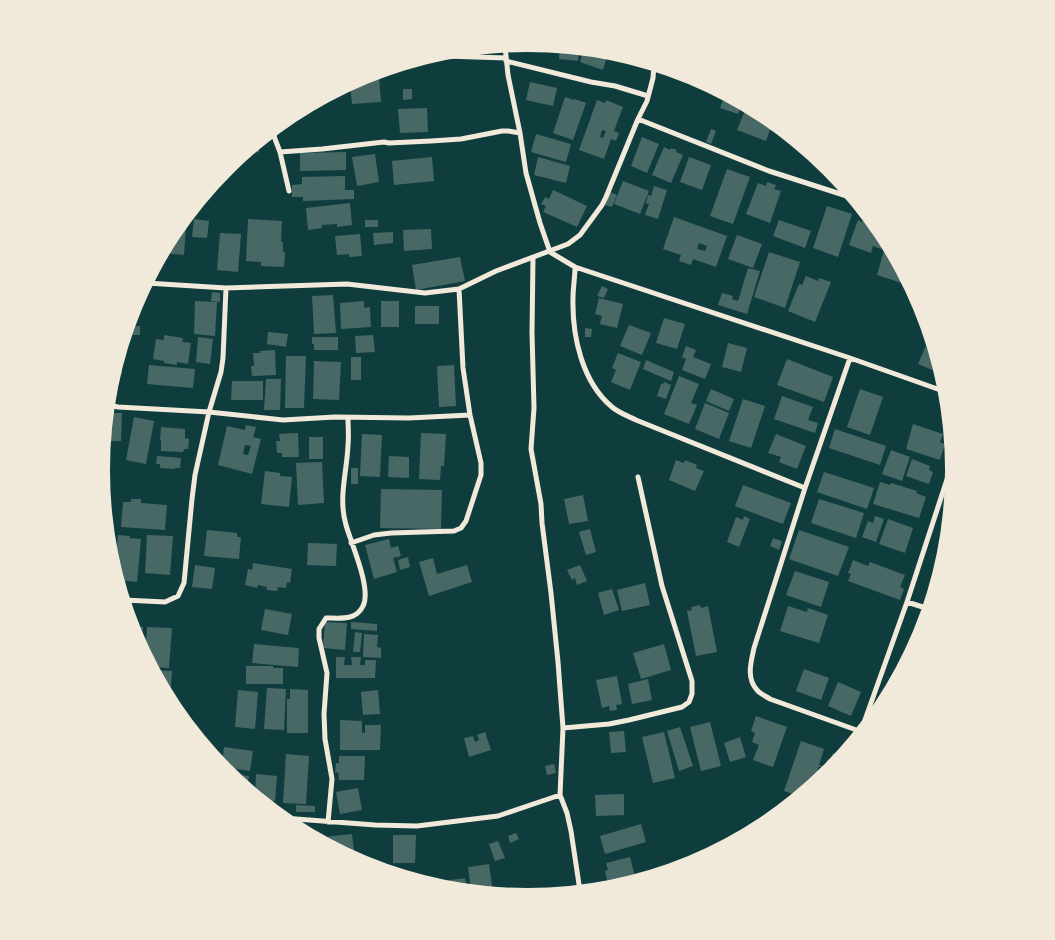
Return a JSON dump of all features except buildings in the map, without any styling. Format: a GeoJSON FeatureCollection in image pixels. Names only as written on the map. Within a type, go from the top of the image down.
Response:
{"type":"FeatureCollection","features":[{"type":"Feature","properties":{"kind":"street"},"geometry":{"type":"LineString","coordinates":[[505,53],[526,173],[550,252],[575,267],[937,389]]}},
{"type":"Feature","properties":{"kind":"street"},"geometry":{"type":"LineString","coordinates":[[466,57],[506,60],[590,82],[615,86],[648,96]]}},
{"type":"Feature","properties":{"kind":"street"},"geometry":{"type":"LineString","coordinates":[[154,283],[226,288],[347,284],[425,293],[459,289],[496,271],[550,252],[568,244],[580,235],[602,205],[644,108],[653,72]]}},
{"type":"Feature","properties":{"kind":"street"},"geometry":{"type":"LineString","coordinates":[[638,119],[769,171],[840,194]]}},
{"type":"Feature","properties":{"kind":"street"},"geometry":{"type":"LineString","coordinates":[[280,152],[384,142],[439,141],[471,138],[502,131],[520,134]]}},
{"type":"Feature","properties":{"kind":"street"},"geometry":{"type":"LineString","coordinates":[[275,138],[280,152],[289,191]]}},
{"type":"Feature","properties":{"kind":"street"},"geometry":{"type":"LineString","coordinates":[[532,257],[534,408],[531,449],[541,504],[558,662],[563,728],[560,795],[571,831],[579,884]]}},
{"type":"Feature","properties":{"kind":"street"},"geometry":{"type":"LineString","coordinates":[[575,267],[573,299],[574,325],[578,348],[598,393],[613,408],[636,420],[805,488]]}},
{"type":"Feature","properties":{"kind":"street"},"geometry":{"type":"LineString","coordinates":[[131,600],[165,602],[178,596],[184,583],[195,475],[209,412],[224,358],[226,288]]}},
{"type":"Feature","properties":{"kind":"street"},"geometry":{"type":"LineString","coordinates":[[351,543],[374,535],[390,533],[454,531],[461,528],[466,521],[481,475],[481,464],[470,415],[463,368],[459,289]]}},
{"type":"Feature","properties":{"kind":"street"},"geometry":{"type":"LineString","coordinates":[[850,358],[805,488],[750,666],[751,679],[757,690],[770,699],[854,730]]}},
{"type":"Feature","properties":{"kind":"street"},"geometry":{"type":"LineString","coordinates":[[115,406],[209,412],[283,420],[470,415]]}},
{"type":"Feature","properties":{"kind":"street"},"geometry":{"type":"LineString","coordinates":[[328,822],[332,779],[325,739],[324,714],[327,673],[319,630],[326,618],[352,617],[359,613],[364,604],[366,593],[345,524],[343,508],[348,418]]}},
{"type":"Feature","properties":{"kind":"street"},"geometry":{"type":"LineString","coordinates":[[563,728],[609,724],[682,706],[689,702],[692,694],[692,681],[662,586],[638,477]]}},
{"type":"Feature","properties":{"kind":"street"},"geometry":{"type":"LineString","coordinates":[[868,711],[944,497]]}},
{"type":"Feature","properties":{"kind":"street"},"geometry":{"type":"LineString","coordinates":[[907,602],[922,607]]}},
{"type":"Feature","properties":{"kind":"street"},"geometry":{"type":"LineString","coordinates":[[300,819],[375,825],[437,825],[498,816],[560,795]]}}]}
